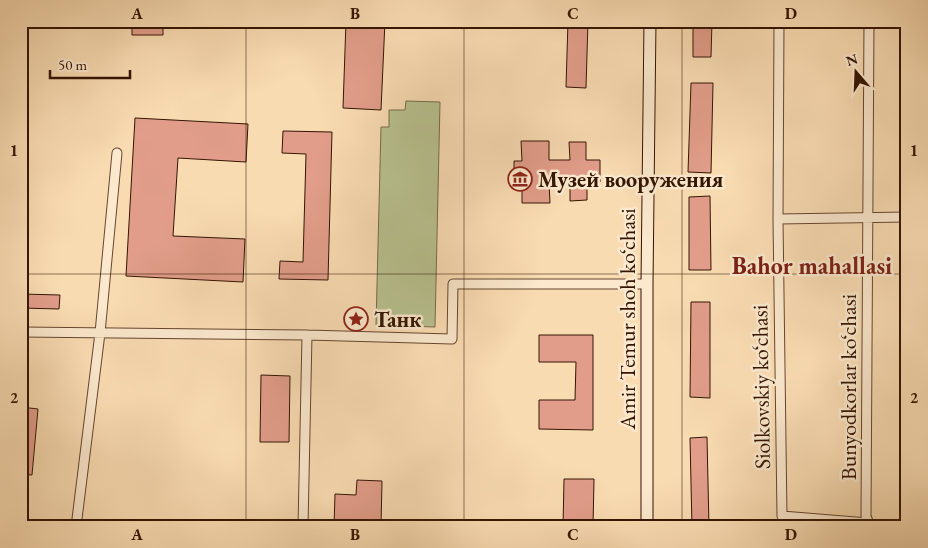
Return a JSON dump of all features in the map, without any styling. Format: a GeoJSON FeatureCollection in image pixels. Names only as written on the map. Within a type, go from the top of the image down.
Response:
{"type":"FeatureCollection","features":[{"type":"Feature","properties":{"kind":"main road","name":"Amir Temur shoh ko‘chasi"},"geometry":{"type":"LineString","coordinates":[[647,527],[650,21]]}},
{"type":"Feature","properties":{"kind":"street","name":"Siolkovskiy ko‘chasi"},"geometry":{"type":"LineString","coordinates":[[780,21],[778,219],[782,516],[869,525]]}},
{"type":"Feature","properties":{"kind":"street","name":"Bunyodkorlar ko‘chasi"},"geometry":{"type":"LineString","coordinates":[[869,21],[866,516],[869,525]]}},
{"type":"Feature","properties":{"kind":"street"},"geometry":{"type":"LineString","coordinates":[[76,527],[100,333],[117,153]]}},
{"type":"Feature","properties":{"kind":"street"},"geometry":{"type":"LineString","coordinates":[[778,219],[907,217]]}},
{"type":"Feature","properties":{"kind":"street"},"geometry":{"type":"LineString","coordinates":[[21,332],[307,335],[452,339],[453,284],[647,284]]}},
{"type":"Feature","properties":{"kind":"street"},"geometry":{"type":"LineString","coordinates":[[303,527],[307,335]]}},
{"type":"Feature","properties":{"kind":"green space"},"geometry":{"type":"Polygon","coordinates":[[[406,101],[440,102],[435,327],[376,325],[381,127],[389,127],[389,110],[405,110],[406,101]]]}},
{"type":"Feature","properties":{"kind":"building"},"geometry":{"type":"Polygon","coordinates":[[[132,21],[163,21],[163,35],[132,35],[132,21]]]}},
{"type":"Feature","properties":{"kind":"building"},"geometry":{"type":"Polygon","coordinates":[[[346,21],[385,21],[381,110],[343,108],[346,21]]]}},
{"type":"Feature","properties":{"kind":"building"},"geometry":{"type":"Polygon","coordinates":[[[568,21],[588,21],[586,88],[566,87],[568,21]]]}},
{"type":"Feature","properties":{"kind":"building"},"geometry":{"type":"Polygon","coordinates":[[[693,21],[712,21],[711,57],[693,57],[693,21]]]}},
{"type":"Feature","properties":{"kind":"building"},"geometry":{"type":"Polygon","coordinates":[[[691,83],[713,83],[711,173],[688,172],[691,83]]]}},
{"type":"Feature","properties":{"kind":"building"},"geometry":{"type":"Polygon","coordinates":[[[135,118],[248,124],[246,162],[178,158],[173,236],[245,239],[243,282],[126,276],[135,118]]]}},
{"type":"Feature","properties":{"kind":"building"},"geometry":{"type":"Polygon","coordinates":[[[283,131],[332,132],[328,280],[279,279],[280,261],[303,262],[306,154],[282,153],[283,131]]]}},
{"type":"Feature","properties":{"kind":"building"},"geometry":{"type":"Polygon","coordinates":[[[521,141],[549,141],[549,160],[570,160],[569,142],[586,142],[586,160],[600,160],[600,182],[587,183],[587,200],[570,201],[570,183],[549,183],[550,203],[522,203],[522,183],[514,183],[514,161],[522,161],[521,141]]]}},
{"type":"Feature","properties":{"kind":"building"},"geometry":{"type":"Polygon","coordinates":[[[710,196],[711,270],[689,270],[689,197],[710,196]]]}},
{"type":"Feature","properties":{"kind":"building"},"geometry":{"type":"Polygon","coordinates":[[[21,294],[60,295],[59,309],[21,308],[21,294]]]}},
{"type":"Feature","properties":{"kind":"building"},"geometry":{"type":"Polygon","coordinates":[[[691,302],[710,302],[710,398],[690,397],[691,302]]]}},
{"type":"Feature","properties":{"kind":"building"},"geometry":{"type":"Polygon","coordinates":[[[539,335],[593,335],[593,430],[539,429],[539,400],[575,400],[576,362],[539,362],[539,335]]]}},
{"type":"Feature","properties":{"kind":"building"},"geometry":{"type":"Polygon","coordinates":[[[261,375],[290,376],[289,442],[260,442],[261,375]]]}},
{"type":"Feature","properties":{"kind":"building"},"geometry":{"type":"Polygon","coordinates":[[[21,407],[38,409],[32,475],[21,474],[21,407]]]}},
{"type":"Feature","properties":{"kind":"building"},"geometry":{"type":"Polygon","coordinates":[[[707,437],[709,527],[692,527],[690,438],[707,437]]]}},
{"type":"Feature","properties":{"kind":"building"},"geometry":{"type":"Polygon","coordinates":[[[564,479],[594,479],[593,527],[563,527],[564,479]]]}},
{"type":"Feature","properties":{"kind":"building"},"geometry":{"type":"Polygon","coordinates":[[[357,480],[382,481],[381,527],[334,527],[335,494],[356,495],[357,480]]]}},
{"type":"Feature","properties":{"kind":"place","name":"Музей вооружения"},"geometry":{"type":"Point","coordinates":[520,179]}},
{"type":"Feature","properties":{"kind":"place","name":"Танк"},"geometry":{"type":"Point","coordinates":[356,319]}},
{"type":"Feature","properties":{"kind":"district","name":"Bahor mahallasi"},"geometry":{"type":"Point","coordinates":[812,265]}}]}
